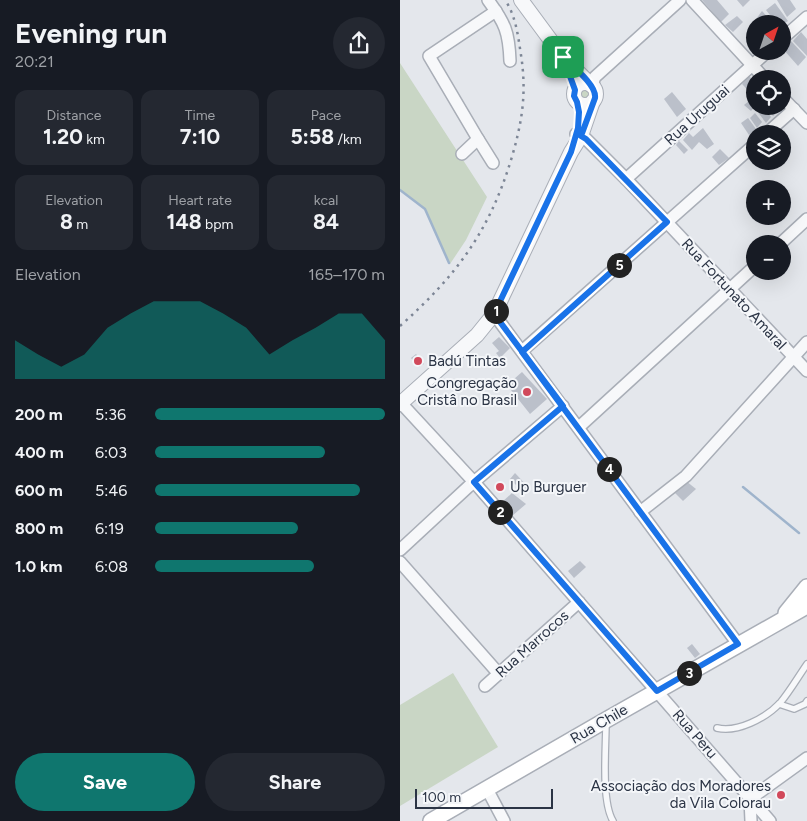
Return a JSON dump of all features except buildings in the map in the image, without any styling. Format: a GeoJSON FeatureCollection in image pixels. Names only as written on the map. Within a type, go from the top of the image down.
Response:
{"type":"FeatureCollection","features":[{"type":"Feature","properties":{"kind":"main road","name":"Rua Chile"},"geometry":{"type":"LineString","coordinates":[[767,627],[789,611],[806,592]]}},
{"type":"Feature","properties":{"kind":"main road","name":"Rua Chile"},"geometry":{"type":"LineString","coordinates":[[431,821],[767,627],[807,606]]}},
{"type":"Feature","properties":{"kind":"street"},"geometry":{"type":"LineString","coordinates":[[488,0],[507,31],[510,40],[510,60]]}},
{"type":"Feature","properties":{"kind":"street"},"geometry":{"type":"LineString","coordinates":[[521,0],[563,57],[594,92]]}},
{"type":"Feature","properties":{"kind":"street"},"geometry":{"type":"LineString","coordinates":[[400,403],[477,335],[494,314],[571,152],[594,92],[596,77],[680,0]]}},
{"type":"Feature","properties":{"kind":"street"},"geometry":{"type":"LineString","coordinates":[[692,0],[757,70]]}},
{"type":"Feature","properties":{"kind":"street"},"geometry":{"type":"LineString","coordinates":[[493,163],[429,56],[496,11]]}},
{"type":"Feature","properties":{"kind":"street"},"geometry":{"type":"LineString","coordinates":[[791,31],[807,17]]}},
{"type":"Feature","properties":{"kind":"street"},"geometry":{"type":"LineString","coordinates":[[563,57],[576,96],[579,120],[578,135]]}},
{"type":"Feature","properties":{"kind":"street","name":"Rua Uruguai"},"geometry":{"type":"LineString","coordinates":[[626,179],[758,60]]}},
{"type":"Feature","properties":{"kind":"street"},"geometry":{"type":"LineString","coordinates":[[576,96],[582,84],[594,92]]}},
{"type":"Feature","properties":{"kind":"street"},"geometry":{"type":"LineString","coordinates":[[576,96],[586,105],[594,92]]}},
{"type":"Feature","properties":{"kind":"street"},"geometry":{"type":"LineString","coordinates":[[791,106],[807,123]]}},
{"type":"Feature","properties":{"kind":"street"},"geometry":{"type":"LineString","coordinates":[[776,125],[794,109]]}},
{"type":"Feature","properties":{"kind":"street","name":"Rua Fortunato Amaral"},"geometry":{"type":"LineString","coordinates":[[578,135],[626,179],[807,371]]}},
{"type":"Feature","properties":{"kind":"street"},"geometry":{"type":"LineString","coordinates":[[462,154],[478,139]]}},
{"type":"Feature","properties":{"kind":"street"},"geometry":{"type":"LineString","coordinates":[[522,352],[746,152]]}},
{"type":"Feature","properties":{"kind":"street"},"geometry":{"type":"LineString","coordinates":[[790,235],[807,219]]}},
{"type":"Feature","properties":{"kind":"street"},"geometry":{"type":"LineString","coordinates":[[578,427],[746,274]]}},
{"type":"Feature","properties":{"kind":"street"},"geometry":{"type":"LineString","coordinates":[[494,314],[738,644]]}},
{"type":"Feature","properties":{"kind":"street"},"geometry":{"type":"LineString","coordinates":[[640,512],[686,476],[807,342]]}},
{"type":"Feature","properties":{"kind":"street","name":"Rua Peru"},"geometry":{"type":"LineString","coordinates":[[400,403],[474,482],[770,821]]}},
{"type":"Feature","properties":{"kind":"street"},"geometry":{"type":"LineString","coordinates":[[400,550],[474,482],[563,406]]}},
{"type":"Feature","properties":{"kind":"street"},"geometry":{"type":"LineString","coordinates":[[400,562],[499,674]]}},
{"type":"Feature","properties":{"kind":"street","name":"Rua Marrocos"},"geometry":{"type":"LineString","coordinates":[[485,686],[579,602]]}},
{"type":"Feature","properties":{"kind":"street"},"geometry":{"type":"LineString","coordinates":[[751,821],[750,798],[807,758]]}},
{"type":"Feature","properties":{"kind":"street"},"geometry":{"type":"LineString","coordinates":[[487,789],[504,821]]}},
{"type":"Feature","properties":{"kind":"lane"},"geometry":{"type":"LineString","coordinates":[[717,728],[725,730],[735,729],[751,723],[779,704],[807,664]]}},
{"type":"Feature","properties":{"kind":"lane"},"geometry":{"type":"LineString","coordinates":[[779,704],[794,709],[805,704],[807,701]]}},
{"type":"Feature","properties":{"kind":"lane"},"geometry":{"type":"LineString","coordinates":[[606,720],[606,799],[610,816],[614,821]]}},
{"type":"Feature","properties":{"kind":"green space"},"geometry":{"type":"Polygon","coordinates":[[[400,63],[487,197],[466,240],[450,264],[425,209],[400,190],[400,63]]]}},
{"type":"Feature","properties":{"kind":"green space"},"geometry":{"type":"Polygon","coordinates":[[[582,87],[588,87],[592,94],[588,101],[582,101],[578,97],[578,91],[582,87]]]}},
{"type":"Feature","properties":{"kind":"green space"},"geometry":{"type":"Polygon","coordinates":[[[453,673],[498,747],[400,806],[400,705],[453,673]]]}},
{"type":"Feature","properties":{"kind":"waterway"},"geometry":{"type":"LineString","coordinates":[[400,190],[425,209],[449,263]]}},
{"type":"Feature","properties":{"kind":"waterway"},"geometry":{"type":"LineString","coordinates":[[743,487],[799,533]]}},
{"type":"Feature","properties":{"kind":"railway"},"geometry":{"type":"LineString","coordinates":[[400,326],[438,289],[468,251],[492,209],[511,160],[521,121],[524,83],[516,26],[505,0]]}},
{"type":"Feature","properties":{"kind":"place","name":"Badú Tintas"},"geometry":{"type":"Point","coordinates":[418,361]}},
{"type":"Feature","properties":{"kind":"place","name":"Congregação Cristâ no Brasil"},"geometry":{"type":"Point","coordinates":[527,392]}},
{"type":"Feature","properties":{"kind":"place","name":"Up Burguer"},"geometry":{"type":"Point","coordinates":[500,487]}},
{"type":"Feature","properties":{"kind":"place","name":"Associação dos Moradores da Vila Colorau"},"geometry":{"type":"Point","coordinates":[781,795]}},
{"type":"Feature","properties":{"kind":"route"},"geometry":{"type":"LineString","coordinates":[[563,57],[575,90],[574,96],[579,112],[578,128],[571,152],[494,314],[563,406],[474,482],[657,691],[738,644],[578,427],[522,352],[667,222],[581,136],[596,92],[563,57]]}}]}
